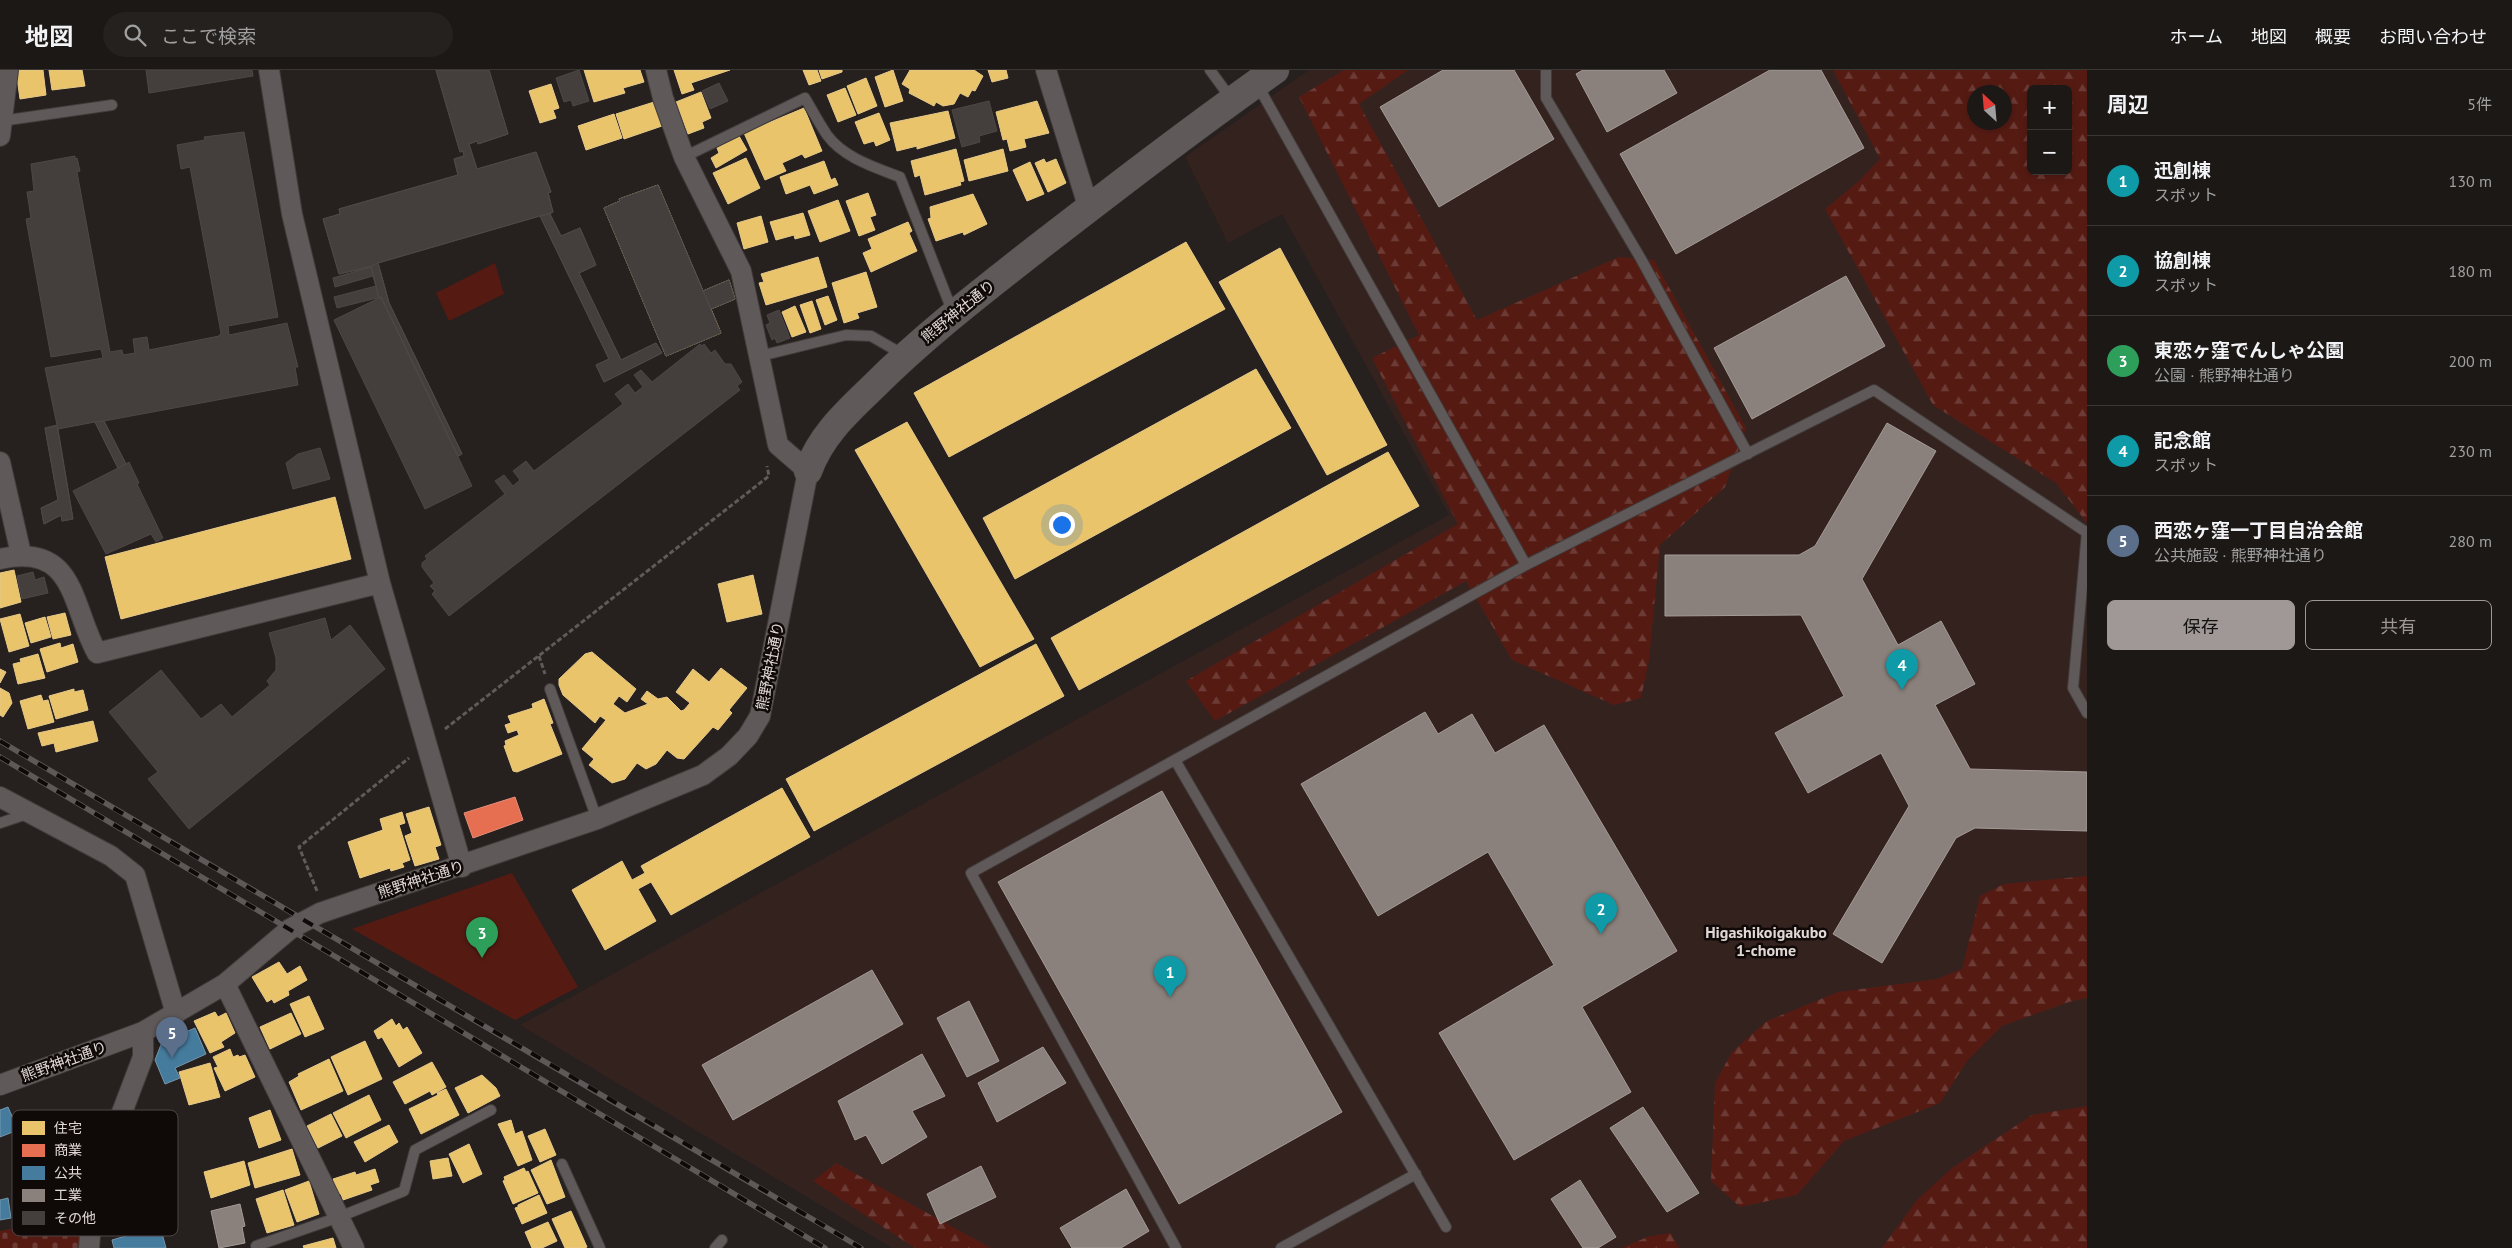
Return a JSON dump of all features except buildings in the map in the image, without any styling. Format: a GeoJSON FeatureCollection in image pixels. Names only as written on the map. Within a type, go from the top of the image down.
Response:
{"type":"FeatureCollection","features":[{"type":"Feature","properties":{"kind":"main road","name":"熊野神社通り"},"geometry":{"type":"LineString","coordinates":[[808,472],[815,452],[833,426],[904,356],[953,314],[1089,209],[1266,77]]}},
{"type":"Feature","properties":{"kind":"street"},"geometry":{"type":"LineString","coordinates":[[1,119],[8,70]]}},
{"type":"Feature","properties":{"kind":"street"},"geometry":{"type":"LineString","coordinates":[[269,70],[292,214],[380,583],[428,743],[462,867]]}},
{"type":"Feature","properties":{"kind":"street"},"geometry":{"type":"LineString","coordinates":[[656,70],[663,98],[684,157],[741,271],[778,445],[808,472]]}},
{"type":"Feature","properties":{"kind":"street"},"geometry":{"type":"LineString","coordinates":[[1046,70],[1089,209]]}},
{"type":"Feature","properties":{"kind":"street"},"geometry":{"type":"LineString","coordinates":[[0,462],[21,554]]}},
{"type":"Feature","properties":{"kind":"street","name":"熊野神社通り"},"geometry":{"type":"LineString","coordinates":[[0,1085],[143,1032],[225,984],[290,929],[331,909],[462,867],[597,819],[702,775],[729,756],[748,736],[760,716],[808,472]]}},
{"type":"Feature","properties":{"kind":"street"},"geometry":{"type":"LineString","coordinates":[[0,559],[21,554],[36,558],[60,570],[76,596],[91,642],[97,653],[380,583]]}},
{"type":"Feature","properties":{"kind":"street"},"geometry":{"type":"LineString","coordinates":[[0,797],[111,856],[135,875],[176,1014]]}},
{"type":"Feature","properties":{"kind":"street"},"geometry":{"type":"LineString","coordinates":[[225,984],[354,1248]]}},
{"type":"Feature","properties":{"kind":"street"},"geometry":{"type":"LineString","coordinates":[[123,1110],[143,1057],[143,1032]]}},
{"type":"Feature","properties":{"kind":"lane"},"geometry":{"type":"LineString","coordinates":[[1210,70],[1233,101]]}},
{"type":"Feature","properties":{"kind":"lane"},"geometry":{"type":"LineString","coordinates":[[1546,70],[1546,98],[1641,259],[1748,454]]}},
{"type":"Feature","properties":{"kind":"lane"},"geometry":{"type":"LineString","coordinates":[[1266,77],[1526,565]]}},
{"type":"Feature","properties":{"kind":"lane"},"geometry":{"type":"LineString","coordinates":[[684,157],[804,98],[828,136],[835,142],[863,163],[900,177],[953,314]]}},
{"type":"Feature","properties":{"kind":"lane"},"geometry":{"type":"LineString","coordinates":[[1,119],[112,105]]}},
{"type":"Feature","properties":{"kind":"lane"},"geometry":{"type":"LineString","coordinates":[[760,356],[846,335],[871,336],[904,356]]}},
{"type":"Feature","properties":{"kind":"lane"},"geometry":{"type":"LineString","coordinates":[[1176,1248],[971,873],[1526,565],[1874,390],[2086,532],[2073,688],[2087,713]]}},
{"type":"Feature","properties":{"kind":"lane"},"geometry":{"type":"LineString","coordinates":[[550,689],[597,819]]}},
{"type":"Feature","properties":{"kind":"lane"},"geometry":{"type":"LineString","coordinates":[[1175,760],[1446,1227]]}},
{"type":"Feature","properties":{"kind":"lane"},"geometry":{"type":"LineString","coordinates":[[0,823],[31,812]]}},
{"type":"Feature","properties":{"kind":"lane"},"geometry":{"type":"LineString","coordinates":[[257,1248],[256,1246],[339,1217],[404,1191],[415,1150],[491,1110]]}},
{"type":"Feature","properties":{"kind":"lane"},"geometry":{"type":"LineString","coordinates":[[562,1164],[600,1248]]}},
{"type":"Feature","properties":{"kind":"lane"},"geometry":{"type":"LineString","coordinates":[[1281,1248],[1416,1174]]}},
{"type":"Feature","properties":{"kind":"path"},"geometry":{"type":"LineString","coordinates":[[331,909],[318,893],[299,847],[428,743],[769,476],[764,455],[778,445]]}},
{"type":"Feature","properties":{"kind":"shaded area"},"geometry":{"type":"Polygon","coordinates":[[[1309,70],[2087,70],[2087,1248],[892,1248],[520,1025],[1449,515],[1282,214],[1228,243],[1185,157],[1309,70]]]}},
{"type":"Feature","properties":{"kind":"green space"},"geometry":{"type":"Polygon","coordinates":[[[1344,70],[1408,70],[1359,104],[1477,320],[1619,257],[1654,260],[1746,428],[1725,487],[1660,545],[1649,660],[1641,698],[1614,705],[1512,660],[1466,581],[1215,721],[1186,681],[1458,524],[1372,358],[1419,335],[1299,97],[1344,70]]]}},
{"type":"Feature","properties":{"kind":"green space"},"geometry":{"type":"Polygon","coordinates":[[[1833,70],[2087,70],[2087,523],[2056,483],[1933,405],[1825,209],[1859,181],[1880,159],[1833,70]]]}},
{"type":"Feature","properties":{"kind":"green space"},"geometry":{"type":"Polygon","coordinates":[[[495,263],[504,294],[449,321],[436,293],[495,263]]]}},
{"type":"Feature","properties":{"kind":"green space"},"geometry":{"type":"Polygon","coordinates":[[[512,873],[578,987],[515,1020],[352,929],[512,873]]]}},
{"type":"Feature","properties":{"kind":"green space"},"geometry":{"type":"Polygon","coordinates":[[[2087,876],[2087,998],[2069,1002],[2002,1026],[1967,1061],[1940,1103],[1844,1141],[1797,1195],[1740,1207],[1711,1181],[1715,1083],[1732,1052],[1767,1021],[1838,992],[1937,979],[1962,969],[1980,896],[2004,884],[2087,876]]]}},
{"type":"Feature","properties":{"kind":"green space"},"geometry":{"type":"Polygon","coordinates":[[[2087,1106],[2087,1248],[1882,1248],[1916,1201],[1952,1168],[2032,1115],[2087,1106]]]}},
{"type":"Feature","properties":{"kind":"green space"},"geometry":{"type":"Polygon","coordinates":[[[836,1163],[991,1248],[915,1248],[813,1181],[836,1163]]]}},
{"type":"Feature","properties":{"kind":"green space"},"geometry":{"type":"Polygon","coordinates":[[[12,1228],[12,1236],[84,1236],[84,1248],[0,1248],[0,1231],[12,1228]]]}},
{"type":"Feature","properties":{"kind":"green space"},"geometry":{"type":"Polygon","coordinates":[[[1671,1233],[1679,1248],[1621,1248],[1650,1236],[1671,1233]]]}},
{"type":"Feature","properties":{"kind":"railway"},"geometry":{"type":"LineString","coordinates":[[0,741],[861,1248]]}},
{"type":"Feature","properties":{"kind":"railway"},"geometry":{"type":"LineString","coordinates":[[0,757],[825,1248]]}},
{"type":"Feature","properties":{"kind":"place","name":"記念館"},"geometry":{"type":"Point","coordinates":[1902,690]}},
{"type":"Feature","properties":{"kind":"place","name":"協創棟"},"geometry":{"type":"Point","coordinates":[1601,934]}},
{"type":"Feature","properties":{"kind":"place","name":"東恋ヶ窪でんしゃ公園"},"geometry":{"type":"Point","coordinates":[482,958]}},
{"type":"Feature","properties":{"kind":"place","name":"迅創棟"},"geometry":{"type":"Point","coordinates":[1170,997]}},
{"type":"Feature","properties":{"kind":"place","name":"西恋ヶ窪一丁目自治会館"},"geometry":{"type":"Point","coordinates":[172,1058]}},
{"type":"Feature","properties":{"kind":"district","name":"Higashikoigakubo 1-chome"},"geometry":{"type":"Point","coordinates":[1766,941]}}]}
